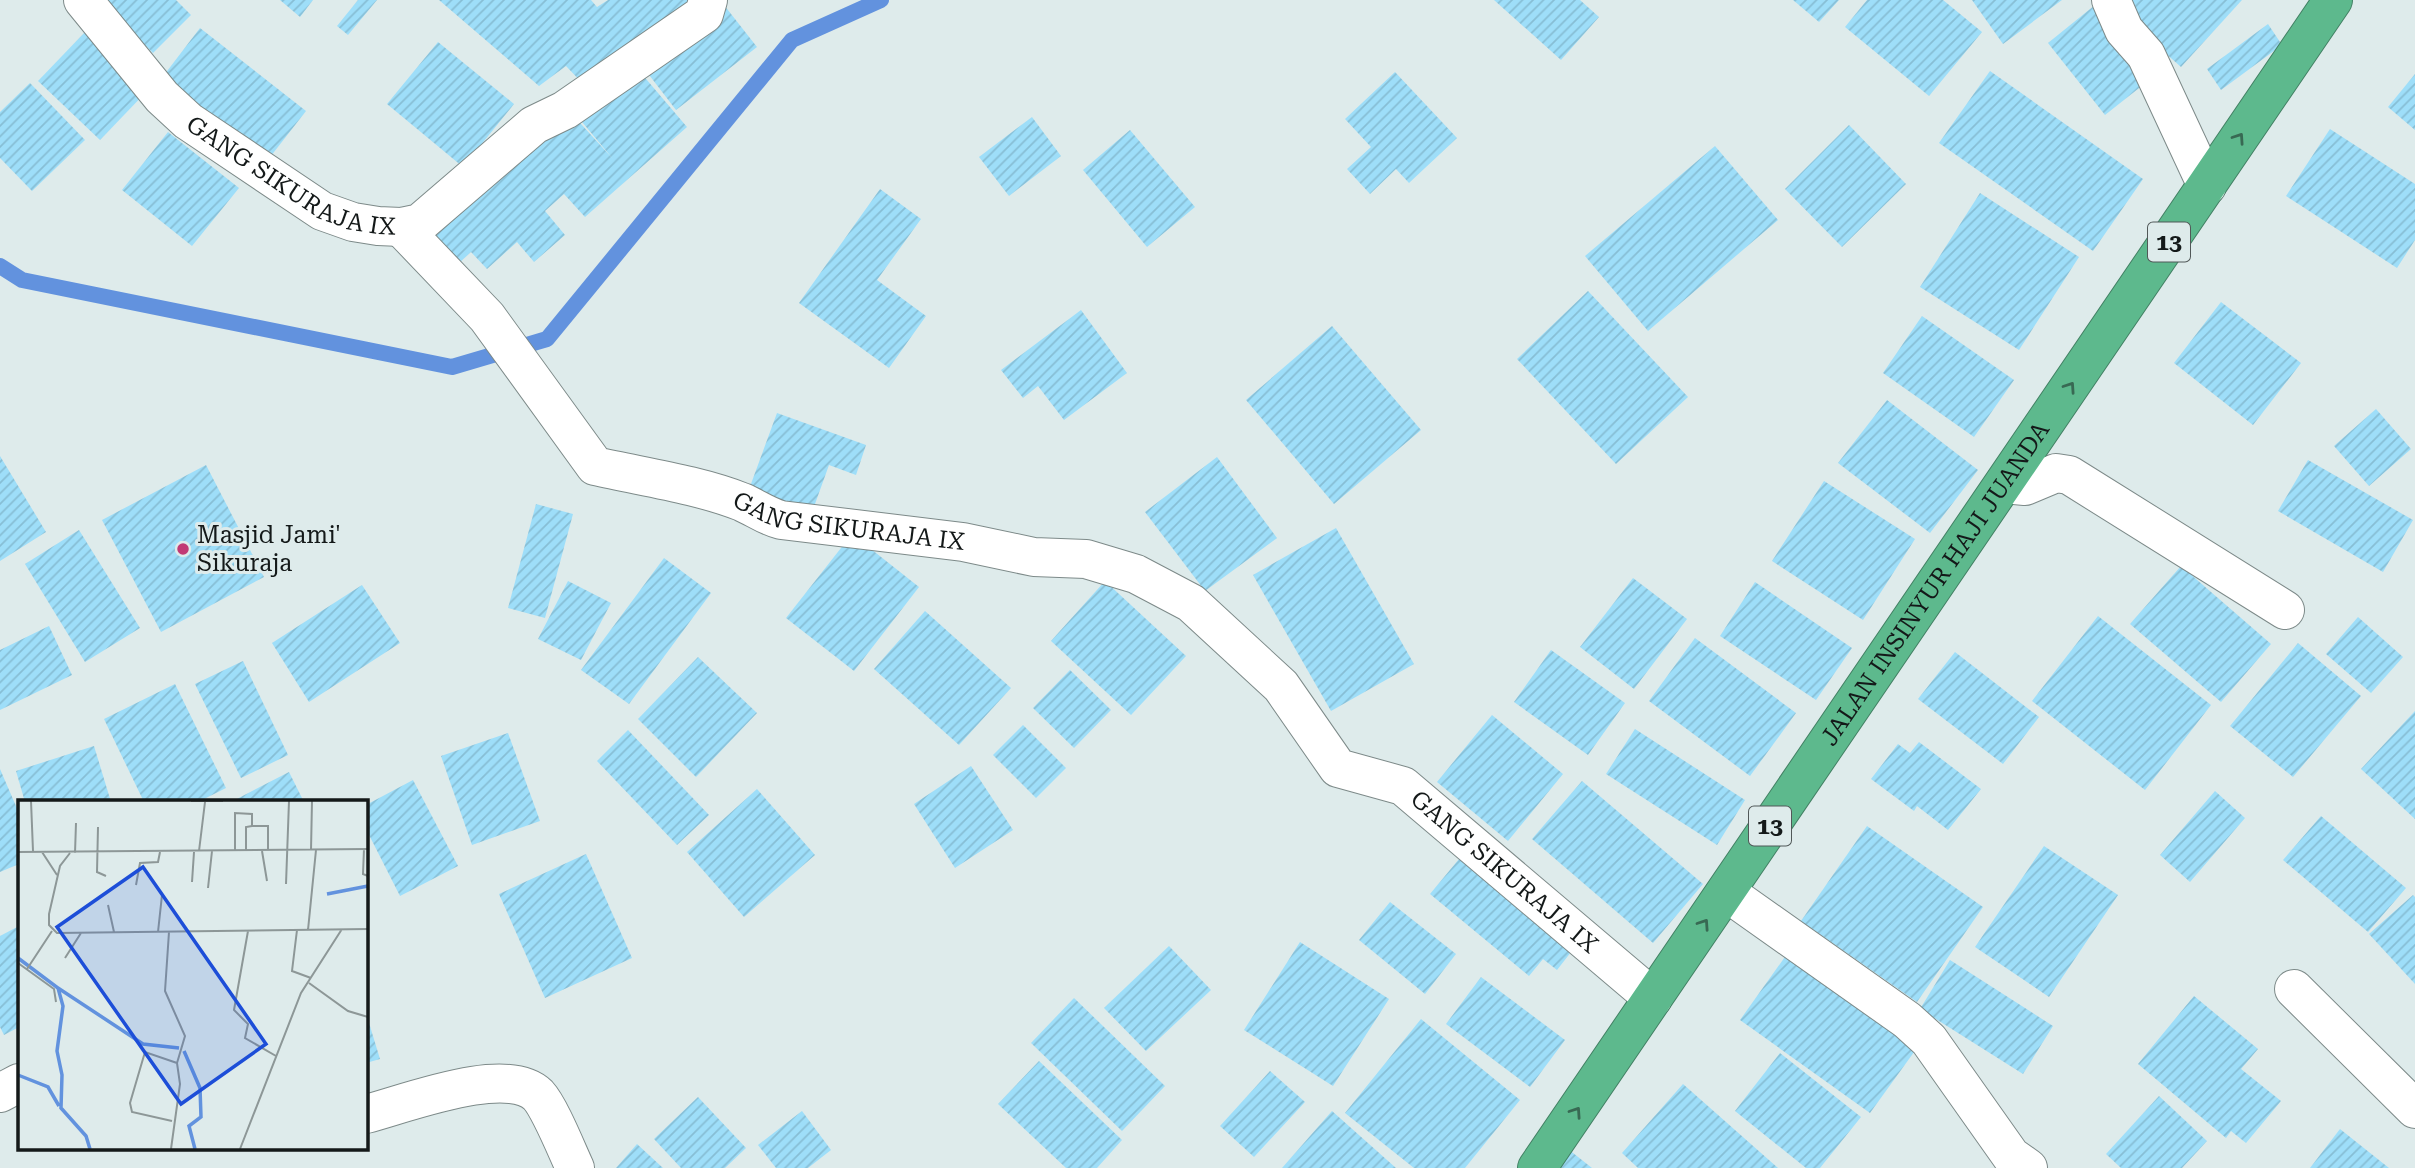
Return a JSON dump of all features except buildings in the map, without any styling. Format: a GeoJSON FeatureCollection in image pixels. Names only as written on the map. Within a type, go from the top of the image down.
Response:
{"type":"FeatureCollection","features":[{"type":"Feature","properties":{"kind":"highway","name":"JALAN INSINYUR HAJI JUANDA"},"geometry":{"type":"LineString","coordinates":[[1537,1168],[2333,0]]}},
{"type":"Feature","properties":{"kind":"street","name":"GANG SIKURAJA IX"},"geometry":{"type":"LineString","coordinates":[[83,0],[162,97],[188,121],[322,211],[353,222],[401,227],[487,317],[595,467],[718,495],[781,520],[963,542],[1034,557],[1086,559],[1136,574],[1191,603],[1281,686],[1338,768],[1403,786],[1653,998]]}},
{"type":"Feature","properties":{"kind":"street"},"geometry":{"type":"LineString","coordinates":[[401,227],[421,223],[534,125],[565,110],[704,14],[708,0]]}},
{"type":"Feature","properties":{"kind":"street"},"geometry":{"type":"LineString","coordinates":[[2111,0],[2124,30],[2146,55],[2207,186]]}},
{"type":"Feature","properties":{"kind":"street"},"geometry":{"type":"LineString","coordinates":[[2004,484],[2025,486],[2056,473],[2069,475],[2285,610]]}},
{"type":"Feature","properties":{"kind":"street"},"geometry":{"type":"LineString","coordinates":[[1726,892],[1855,982],[1929,1040],[2011,1156],[2028,1168]]}},
{"type":"Feature","properties":{"kind":"street"},"geometry":{"type":"LineString","coordinates":[[2294,989],[2415,1109]]}},
{"type":"Feature","properties":{"kind":"street"},"geometry":{"type":"LineString","coordinates":[[368,1113],[484,1084],[508,1082],[526,1087],[539,1096],[575,1168]]}},
{"type":"Feature","properties":{"kind":"street"},"geometry":{"type":"LineString","coordinates":[[0,1093],[18,1084]]}},
{"type":"Feature","properties":{"kind":"waterway"},"geometry":{"type":"LineString","coordinates":[[0,266],[22,280],[452,367],[547,339],[792,40],[881,0]]}},
{"type":"Feature","properties":{"kind":"place","name":"Masjid Jami' Sikuraja"},"geometry":{"type":"Point","coordinates":[183,549]}}]}
